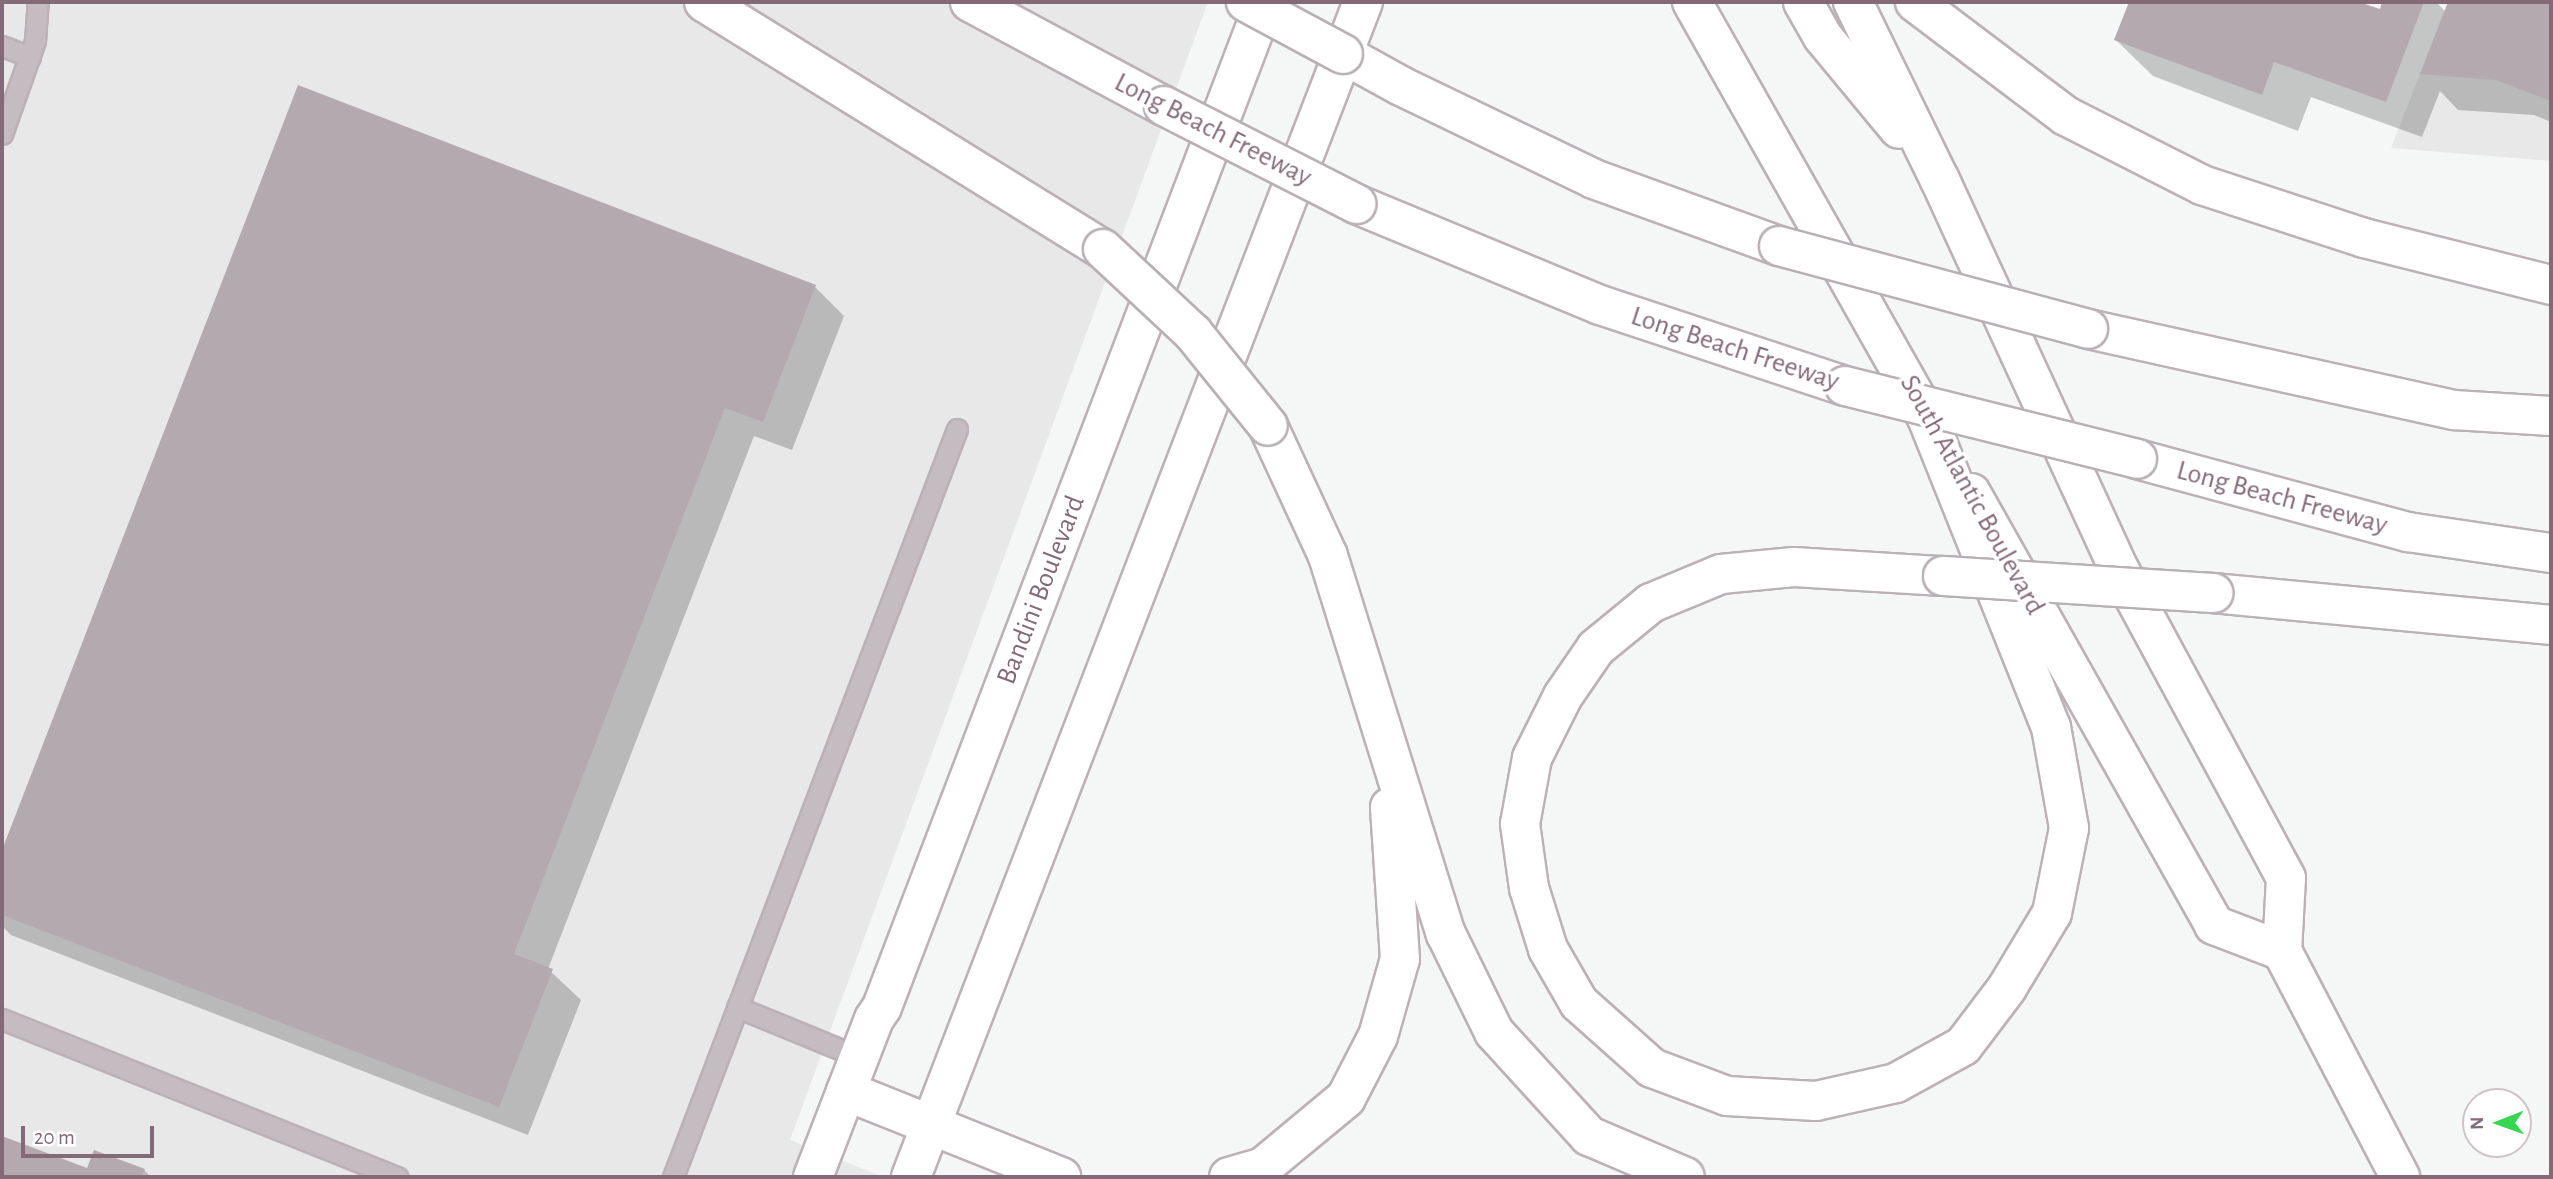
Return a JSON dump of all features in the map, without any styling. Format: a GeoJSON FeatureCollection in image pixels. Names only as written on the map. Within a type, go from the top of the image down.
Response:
{"type":"FeatureCollection","features":[{"type":"Feature","properties":{"kind":"main road"},"geometry":{"type":"LineString","coordinates":[[704,2],[1103,249],[1193,333],[1268,426],[1328,556],[1386,749],[1446,934],[1494,1032],[1590,1136],[1685,1177]]}},
{"type":"Feature","properties":{"kind":"main road","name":"Long Beach Freeway"},"geometry":{"type":"LineString","coordinates":[[970,2],[1164,106],[1356,204],[1600,305],[1845,386],[2137,459],[2408,532],[2551,553]]}},
{"type":"Feature","properties":{"kind":"main road"},"geometry":{"type":"LineString","coordinates":[[1246,2],[1401,86],[1594,179],[1779,246],[2088,329],[2454,410],[2551,416]]}},
{"type":"Feature","properties":{"kind":"main road","name":"Bandini Boulevard"},"geometry":{"type":"LineString","coordinates":[[813,1177],[887,994],[1265,2]]}},
{"type":"Feature","properties":{"kind":"main road"},"geometry":{"type":"LineString","coordinates":[[1305,2],[1343,54]]}},
{"type":"Feature","properties":{"kind":"main road"},"geometry":{"type":"LineString","coordinates":[[911,1177],[1363,2]]}},
{"type":"Feature","properties":{"kind":"main road","name":"South Atlantic Boulevard"},"geometry":{"type":"LineString","coordinates":[[1692,2],[2214,925],[2283,951]]}},
{"type":"Feature","properties":{"kind":"main road"},"geometry":{"type":"LineString","coordinates":[[1803,2],[1823,37],[1940,180]]}},
{"type":"Feature","properties":{"kind":"main road"},"geometry":{"type":"LineString","coordinates":[[1853,2],[1940,180],[2119,569],[2286,878],[2283,951],[2400,1177]]}},
{"type":"Feature","properties":{"kind":"main road"},"geometry":{"type":"LineString","coordinates":[[1915,2],[2066,116],[2202,185],[2364,238],[2551,285]]}},
{"type":"Feature","properties":{"kind":"main road"},"geometry":{"type":"LineString","coordinates":[[1924,411],[2051,727],[2069,828],[2052,913],[2007,988],[1964,1046],[1896,1083],[1816,1101],[1727,1096],[1652,1068],[1579,1003],[1548,949],[1530,888],[1520,824],[1532,758],[1563,696],[1596,648],[1651,603],[1721,573],[1794,567],[1943,576],[2213,593],[2551,625]]}},
{"type":"Feature","properties":{"kind":"main road"},"geometry":{"type":"LineString","coordinates":[[1228,1177],[1263,1167],[1346,1098],[1378,1036],[1400,959],[1386,749]]}},
{"type":"Feature","properties":{"kind":"main road"},"geometry":{"type":"LineString","coordinates":[[853,1074],[932,1124],[1061,1177]]}},
{"type":"Feature","properties":{"kind":"lane"},"geometry":{"type":"LineString","coordinates":[[2,134],[35,41],[37,2]]}},
{"type":"Feature","properties":{"kind":"lane"},"geometry":{"type":"LineString","coordinates":[[2,46],[30,57]]}},
{"type":"Feature","properties":{"kind":"lane"},"geometry":{"type":"LineString","coordinates":[[673,1177],[957,429]]}},
{"type":"Feature","properties":{"kind":"lane"},"geometry":{"type":"LineString","coordinates":[[737,1007],[853,1074]]}},
{"type":"Feature","properties":{"kind":"lane"},"geometry":{"type":"LineString","coordinates":[[2,1019],[398,1177]]}},
{"type":"Feature","properties":{"kind":"shaded area"},"geometry":{"type":"Polygon","coordinates":[[[2,2],[1208,2],[790,1140],[884,1177],[2,1177],[2,2]]]}},
{"type":"Feature","properties":{"kind":"shaded area"},"geometry":{"type":"Polygon","coordinates":[[[2448,2],[2551,2],[2551,161],[2391,148],[2448,2]]]}},
{"type":"Feature","properties":{"kind":"building"},"geometry":{"type":"Polygon","coordinates":[[[2129,2],[2359,2],[2380,9],[2382,2],[2424,2],[2386,102],[2274,62],[2262,95],[2114,40],[2129,2]]]}},
{"type":"Feature","properties":{"kind":"building"},"geometry":{"type":"Polygon","coordinates":[[[2448,2],[2551,2],[2551,101],[2496,80],[2420,74],[2448,2]]]}},
{"type":"Feature","properties":{"kind":"building"},"geometry":{"type":"Polygon","coordinates":[[[298,85],[816,285],[763,422],[725,408],[514,954],[553,969],[499,1107],[2,915],[2,850],[298,85]]]}},
{"type":"Feature","properties":{"kind":"building"},"geometry":{"type":"Polygon","coordinates":[[[2,1136],[87,1168],[94,1150],[145,1169],[141,1177],[2,1177],[2,1136]]]}}]}
